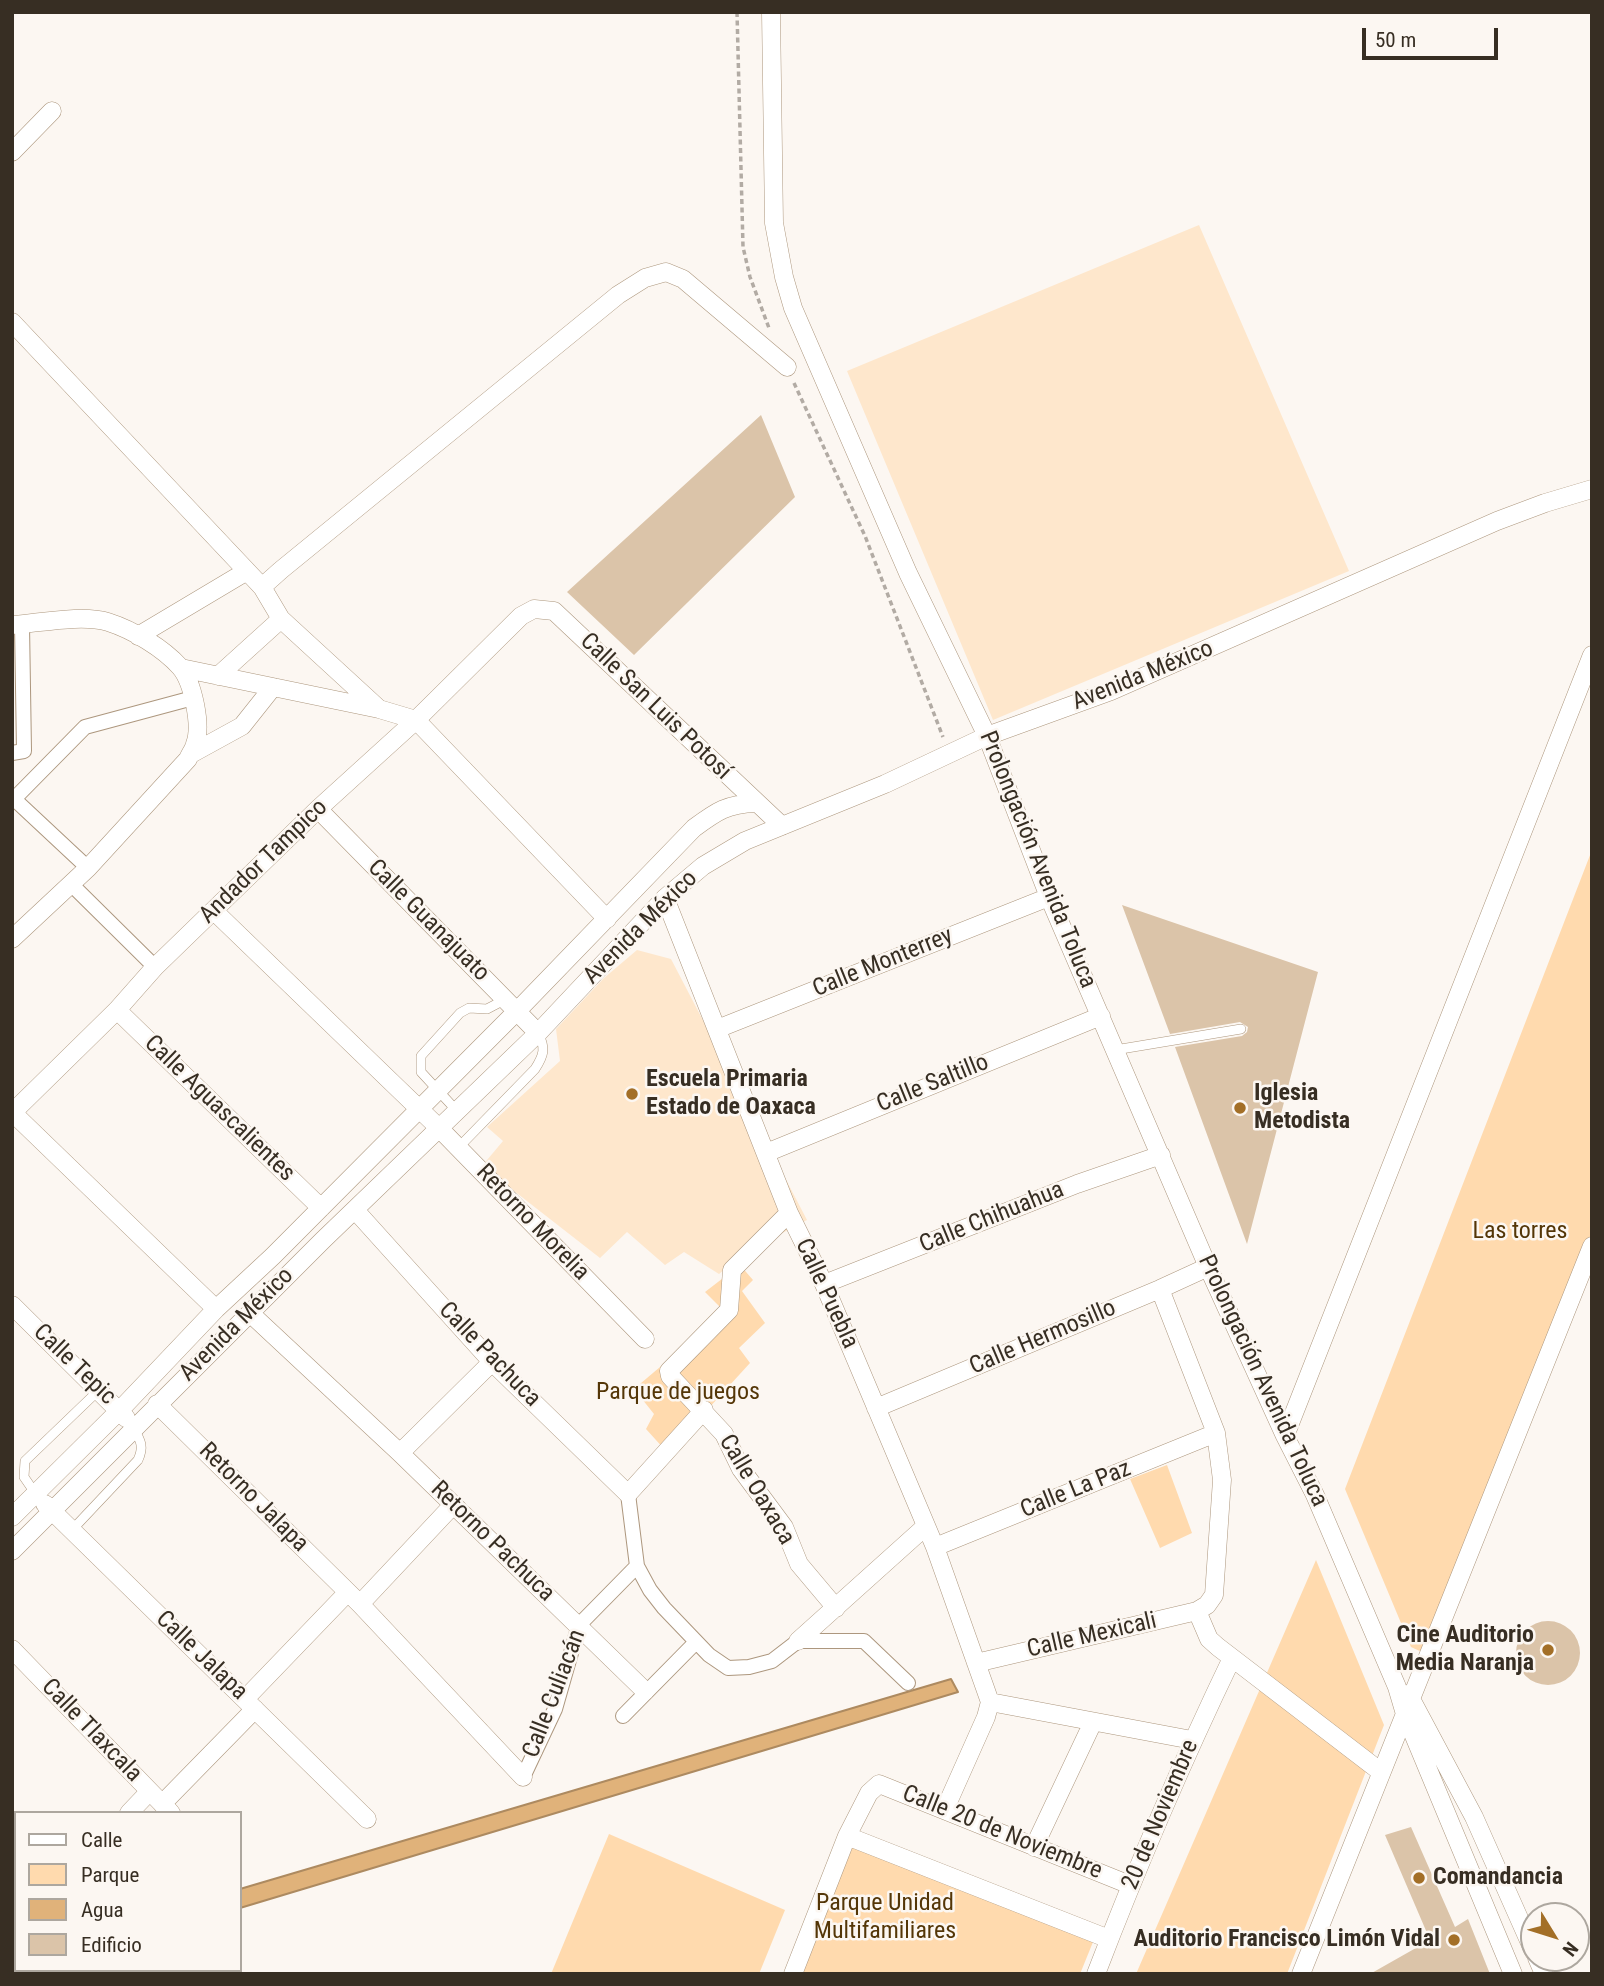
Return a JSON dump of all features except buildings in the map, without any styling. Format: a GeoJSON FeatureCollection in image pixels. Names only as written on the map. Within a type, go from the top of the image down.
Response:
{"type":"FeatureCollection","features":[{"type":"Feature","properties":{"kind":"street","name":"Prolongación Avenida Toluca"},"geometry":{"type":"LineString","coordinates":[[771,12],[774,223],[793,308],[908,573],[988,736],[1049,897],[1208,1267],[1315,1495],[1408,1707]]}},
{"type":"Feature","properties":{"kind":"street"},"geometry":{"type":"LineString","coordinates":[[12,152],[52,111]]}},
{"type":"Feature","properties":{"kind":"street"},"geometry":{"type":"LineString","coordinates":[[262,587],[607,304],[645,278],[666,272],[683,279],[787,367]]}},
{"type":"Feature","properties":{"kind":"street"},"geometry":{"type":"LineString","coordinates":[[12,322],[262,587],[281,618],[379,709]]}},
{"type":"Feature","properties":{"kind":"street","name":"Avenida México"},"geometry":{"type":"LineString","coordinates":[[12,1551],[158,1404],[538,1033],[665,898],[703,866],[745,841],[885,785],[988,736],[1111,691],[1497,521],[1592,489]]}},
{"type":"Feature","properties":{"kind":"street"},"geometry":{"type":"LineString","coordinates":[[138,636],[247,571]]}},
{"type":"Feature","properties":{"kind":"street","name":"Calle San Luis Potosí"},"geometry":{"type":"LineString","coordinates":[[521,617],[534,609],[554,611],[782,825]]}},
{"type":"Feature","properties":{"kind":"street","name":"Andador Tampico"},"geometry":{"type":"LineString","coordinates":[[13,1113],[117,1010],[155,967],[521,617]]}},
{"type":"Feature","properties":{"kind":"street"},"geometry":{"type":"LineString","coordinates":[[218,676],[281,618]]}},
{"type":"Feature","properties":{"kind":"street"},"geometry":{"type":"LineString","coordinates":[[12,939],[88,868],[191,754],[196,743],[194,698],[181,668],[152,643],[108,622],[90,619],[17,625],[18,752]]}},
{"type":"Feature","properties":{"kind":"street"},"geometry":{"type":"LineString","coordinates":[[1285,1436],[1592,655]]}},
{"type":"Feature","properties":{"kind":"street"},"geometry":{"type":"LineString","coordinates":[[181,668],[379,709],[416,720],[607,919]]}},
{"type":"Feature","properties":{"kind":"street"},"geometry":{"type":"LineString","coordinates":[[191,754],[242,726],[273,687]]}},
{"type":"Feature","properties":{"kind":"street"},"geometry":{"type":"LineString","coordinates":[[88,868],[13,798],[85,727],[194,698]]}},
{"type":"Feature","properties":{"kind":"street","name":"Avenida México"},"geometry":{"type":"LineString","coordinates":[[12,1517],[120,1410],[216,1309],[437,1091],[512,1005],[607,919],[694,828],[728,806],[756,803]]}},
{"type":"Feature","properties":{"kind":"street","name":"Calle Guanajuato"},"geometry":{"type":"LineString","coordinates":[[318,809],[538,1033]]}},
{"type":"Feature","properties":{"kind":"street"},"geometry":{"type":"LineString","coordinates":[[71,884],[155,967]]}},
{"type":"Feature","properties":{"kind":"street","name":"Calle Monterrey"},"geometry":{"type":"LineString","coordinates":[[717,1029],[1049,897]]}},
{"type":"Feature","properties":{"kind":"street","name":"Calle Puebla"},"geometry":{"type":"LineString","coordinates":[[665,898],[789,1213],[824,1284],[935,1547],[983,1683]]}},
{"type":"Feature","properties":{"kind":"street"},"geometry":{"type":"LineString","coordinates":[[214,911],[417,1110]]}},
{"type":"Feature","properties":{"kind":"street","name":"Calle Aguascalientes"},"geometry":{"type":"LineString","coordinates":[[117,1010],[321,1208]]}},
{"type":"Feature","properties":{"kind":"street","name":"Calle Saltillo"},"geometry":{"type":"LineString","coordinates":[[766,1153],[1101,1016]]}},
{"type":"Feature","properties":{"kind":"street","name":"Retorno Morelia"},"geometry":{"type":"LineString","coordinates":[[417,1110],[458,1148],[645,1339]]}},
{"type":"Feature","properties":{"kind":"street"},"geometry":{"type":"LineString","coordinates":[[13,1113],[216,1309]]}},
{"type":"Feature","properties":{"kind":"street","name":"Calle Chihuahua"},"geometry":{"type":"LineString","coordinates":[[824,1284],[1077,1184],[1161,1155]]}},
{"type":"Feature","properties":{"kind":"street","name":"Calle Pachuca"},"geometry":{"type":"LineString","coordinates":[[355,1210],[492,1362],[628,1494]]}},
{"type":"Feature","properties":{"kind":"street","name":"Calle Oaxaca"},"geometry":{"type":"LineString","coordinates":[[789,1213],[732,1270],[729,1278],[729,1310],[671,1368],[670,1376],[724,1434],[741,1469],[784,1527],[805,1573],[836,1608]]}},
{"type":"Feature","properties":{"kind":"street"},"geometry":{"type":"LineString","coordinates":[[1301,1974],[1592,1246]]}},
{"type":"Feature","properties":{"kind":"street","name":"Calle Hermosillo"},"geometry":{"type":"LineString","coordinates":[[876,1408],[1208,1267]]}},
{"type":"Feature","properties":{"kind":"street"},"geometry":{"type":"LineString","coordinates":[[1160,1289],[1216,1433],[1222,1480],[1214,1595],[1201,1612],[1209,1639],[1381,1772]]}},
{"type":"Feature","properties":{"kind":"street","name":"Calle Tepic"},"geometry":{"type":"LineString","coordinates":[[12,1305],[120,1410],[133,1429]]}},
{"type":"Feature","properties":{"kind":"street","name":"Retorno Pachuca"},"geometry":{"type":"LineString","coordinates":[[251,1314],[400,1453],[645,1690]]}},
{"type":"Feature","properties":{"kind":"street"},"geometry":{"type":"LineString","coordinates":[[400,1453],[492,1362]]}},
{"type":"Feature","properties":{"kind":"street","name":"Retorno Jalapa"},"geometry":{"type":"LineString","coordinates":[[158,1404],[354,1598],[523,1777]]}},
{"type":"Feature","properties":{"kind":"street"},"geometry":{"type":"LineString","coordinates":[[704,1410],[628,1494],[637,1566],[664,1608],[709,1655],[728,1668],[749,1667],[772,1661],[836,1608],[926,1526]]}},
{"type":"Feature","properties":{"kind":"street","name":"Calle La Paz"},"geometry":{"type":"LineString","coordinates":[[935,1547],[1216,1433]]}},
{"type":"Feature","properties":{"kind":"street","name":"Calle Jalapa"},"geometry":{"type":"LineString","coordinates":[[35,1493],[367,1819]]}},
{"type":"Feature","properties":{"kind":"street"},"geometry":{"type":"LineString","coordinates":[[135,1811],[161,1803],[250,1704],[354,1598],[453,1505]]}},
{"type":"Feature","properties":{"kind":"street","name":"Calle Culiacán"},"geometry":{"type":"LineString","coordinates":[[523,1777],[555,1709],[579,1625],[637,1566]]}},
{"type":"Feature","properties":{"kind":"street","name":"Calle Mexicali"},"geometry":{"type":"LineString","coordinates":[[983,1683],[1201,1612]]}},
{"type":"Feature","properties":{"kind":"street"},"geometry":{"type":"LineString","coordinates":[[798,1641],[864,1641],[908,1683]]}},
{"type":"Feature","properties":{"kind":"street"},"geometry":{"type":"LineString","coordinates":[[623,1716],[645,1690],[696,1642]]}},
{"type":"Feature","properties":{"kind":"street","name":"Calle Tlaxcala"},"geometry":{"type":"LineString","coordinates":[[12,1649],[161,1803]]}},
{"type":"Feature","properties":{"kind":"street","name":"20 de Noviembre"},"geometry":{"type":"LineString","coordinates":[[1096,1974],[1130,1885],[1192,1740],[1232,1658]]}},
{"type":"Feature","properties":{"kind":"street"},"geometry":{"type":"LineString","coordinates":[[945,1810],[986,1717],[983,1683],[1093,1722],[1192,1740]]}},
{"type":"Feature","properties":{"kind":"street"},"geometry":{"type":"LineString","coordinates":[[1408,1707],[1474,1817],[1520,1920]]}},
{"type":"Feature","properties":{"kind":"street"},"geometry":{"type":"LineString","coordinates":[[1408,1707],[1452,1826],[1513,1974]]}},
{"type":"Feature","properties":{"kind":"street"},"geometry":{"type":"LineString","coordinates":[[1034,1846],[1093,1722]]}},
{"type":"Feature","properties":{"kind":"street","name":"Calle 20 de Noviembre"},"geometry":{"type":"LineString","coordinates":[[847,1836],[874,1788],[879,1784],[1130,1885]]}},
{"type":"Feature","properties":{"kind":"street"},"geometry":{"type":"LineString","coordinates":[[1452,1826],[1474,1817]]}},
{"type":"Feature","properties":{"kind":"street"},"geometry":{"type":"LineString","coordinates":[[793,1974],[847,1836],[1109,1939]]}},
{"type":"Feature","properties":{"kind":"lane"},"geometry":{"type":"LineString","coordinates":[[457,1111],[421,1072],[421,1056],[460,1013],[469,1008],[487,1009],[512,1005]]}},
{"type":"Feature","properties":{"kind":"lane"},"geometry":{"type":"LineString","coordinates":[[1115,1050],[1241,1029]]}},
{"type":"Feature","properties":{"kind":"lane"},"geometry":{"type":"LineString","coordinates":[[458,1148],[535,1069],[544,1053],[544,1045],[538,1033]]}},
{"type":"Feature","properties":{"kind":"lane"},"geometry":{"type":"LineString","coordinates":[[35,1493],[24,1477],[25,1461],[99,1390]]}},
{"type":"Feature","properties":{"kind":"lane"},"geometry":{"type":"LineString","coordinates":[[71,1531],[138,1460],[142,1444],[133,1429]]}},
{"type":"Feature","properties":{"kind":"path"},"geometry":{"type":"LineString","coordinates":[[737,12],[743,247],[750,278],[772,334]]}},
{"type":"Feature","properties":{"kind":"path","name":"Prolongación Avenida Toluca"},"geometry":{"type":"LineString","coordinates":[[787,367],[865,536],[949,754]]}},
{"type":"Feature","properties":{"kind":"shaded area"},"geometry":{"type":"Polygon","coordinates":[[[1199,225],[1349,571],[993,720],[847,371],[1199,225]]]}},
{"type":"Feature","properties":{"kind":"shaded area","name":"Escuela Primaria Estado de Oaxaca"},"geometry":{"type":"Polygon","coordinates":[[[637,950],[671,959],[807,1220],[743,1254],[719,1274],[684,1252],[665,1265],[627,1232],[600,1258],[482,1166],[503,1141],[487,1127],[560,1061],[556,1029],[604,978],[637,950]]]}},
{"type":"Feature","properties":{"kind":"green space","name":"Las torres"},"geometry":{"type":"Polygon","coordinates":[[[1592,850],[1592,1243],[1426,1654],[1411,1647],[1345,1489],[1592,850]]]}},
{"type":"Feature","properties":{"kind":"green space","name":"Parque de juegos"},"geometry":{"type":"Polygon","coordinates":[[[740,1265],[753,1280],[742,1291],[765,1323],[739,1348],[750,1363],[708,1409],[665,1450],[646,1429],[654,1414],[634,1389],[725,1312],[705,1292],[740,1265]]]}},
{"type":"Feature","properties":{"kind":"green space"},"geometry":{"type":"Polygon","coordinates":[[[1167,1465],[1192,1533],[1160,1548],[1130,1479],[1167,1465]]]}},
{"type":"Feature","properties":{"kind":"green space"},"geometry":{"type":"Polygon","coordinates":[[[1316,1560],[1384,1725],[1287,1974],[1136,1974],[1316,1560]]]}},
{"type":"Feature","properties":{"kind":"green space"},"geometry":{"type":"Polygon","coordinates":[[[609,1834],[785,1910],[759,1974],[551,1974],[609,1834]]]}},
{"type":"Feature","properties":{"kind":"green space","name":"Parque Unidad Multifamiliares"},"geometry":{"type":"Polygon","coordinates":[[[853,1846],[1093,1942],[1080,1974],[801,1974],[853,1846]]]}},
{"type":"Feature","properties":{"kind":"water"},"geometry":{"type":"Polygon","coordinates":[[[951,1679],[958,1692],[242,1907],[242,1888],[951,1679]]]}},
{"type":"Feature","properties":{"kind":"place","name":"Escuela Primaria Estado de Oaxaca"},"geometry":{"type":"Point","coordinates":[632,1094]}},
{"type":"Feature","properties":{"kind":"place","name":"Iglesia Metodista"},"geometry":{"type":"Point","coordinates":[1240,1108]}},
{"type":"Feature","properties":{"kind":"place","name":"Cine Auditorio Media Naranja"},"geometry":{"type":"Point","coordinates":[1548,1650]}},
{"type":"Feature","properties":{"kind":"place","name":"Comandancia"},"geometry":{"type":"Point","coordinates":[1419,1878]}},
{"type":"Feature","properties":{"kind":"place","name":"Auditorio Francisco Limón Vidal"},"geometry":{"type":"Point","coordinates":[1454,1940]}}]}
